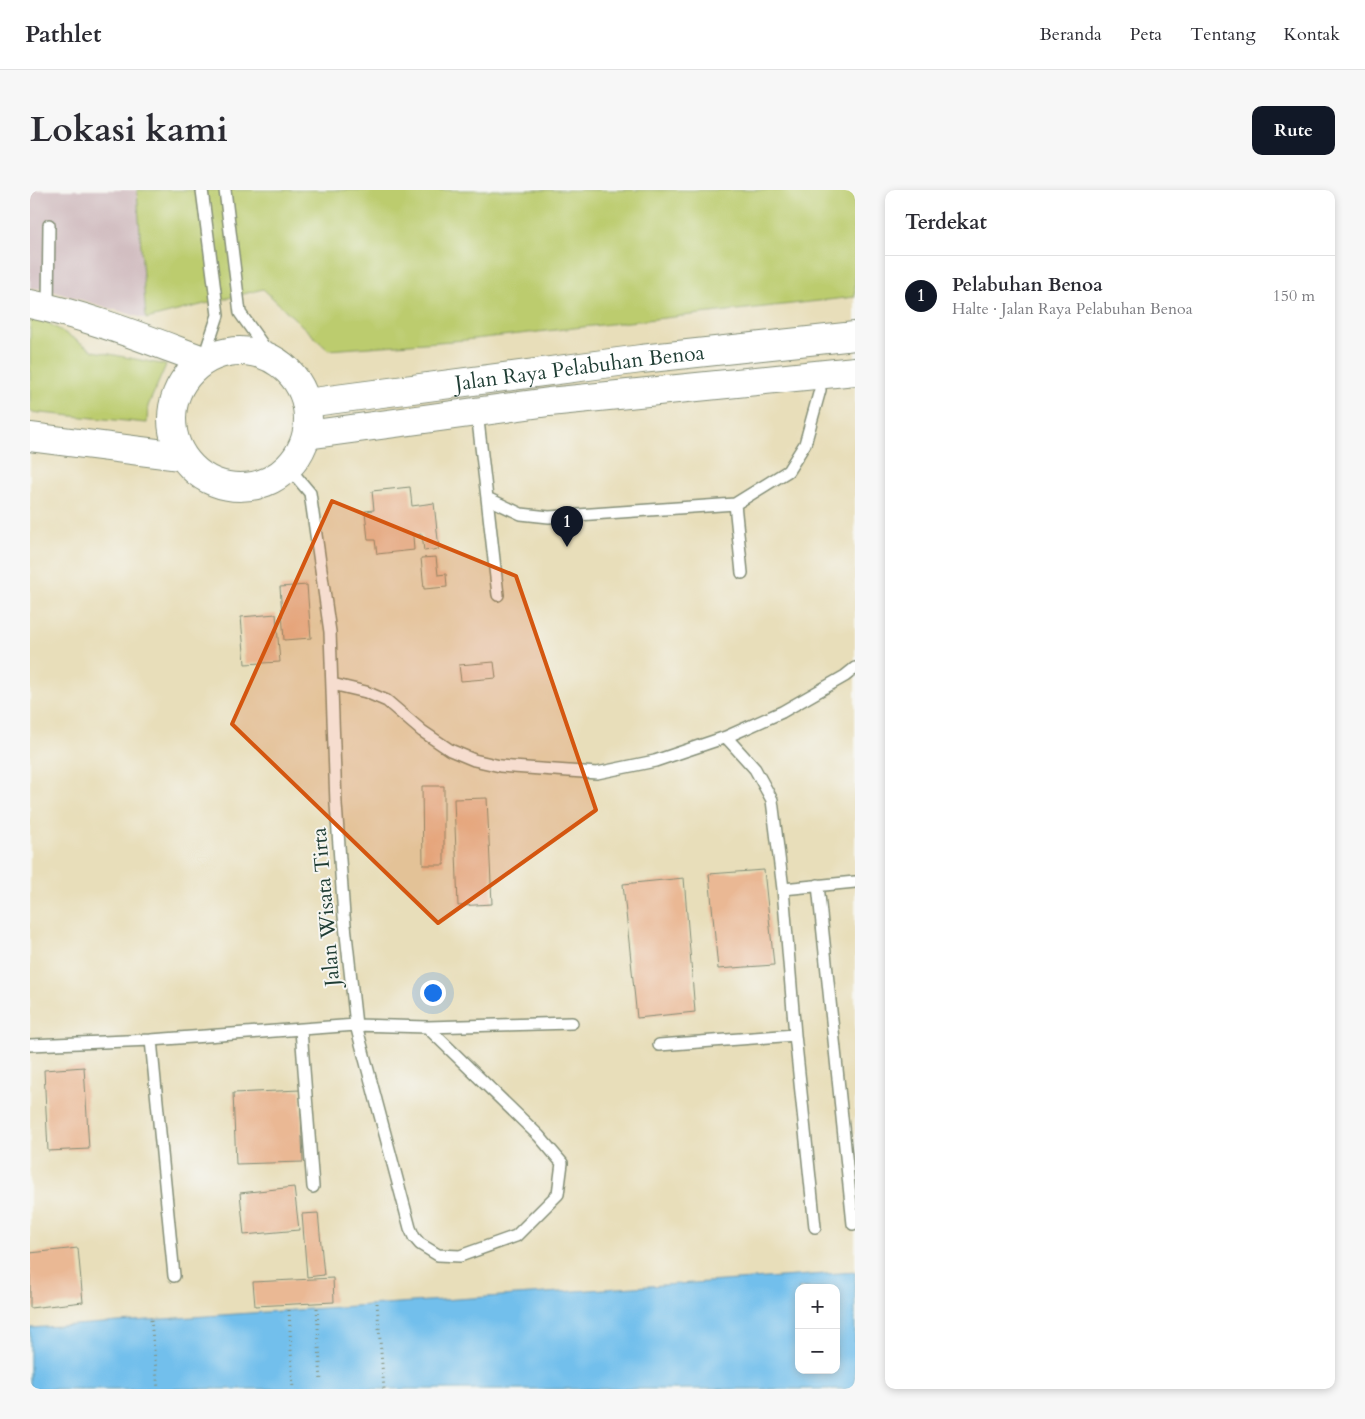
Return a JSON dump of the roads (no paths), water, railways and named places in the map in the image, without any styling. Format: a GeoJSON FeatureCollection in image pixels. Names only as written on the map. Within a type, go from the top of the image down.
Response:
{"type":"FeatureCollection","features":[{"type":"Feature","properties":{"kind":"street"},"geometry":{"type":"LineString","coordinates":[[39,306],[129,333],[203,360]]}},
{"type":"Feature","properties":{"kind":"street","name":"Jalan Raya Pelabuhan Benoa"},"geometry":{"type":"LineString","coordinates":[[306,403],[641,359],[855,336]]}},
{"type":"Feature","properties":{"kind":"street"},"geometry":{"type":"LineString","coordinates":[[237,350],[272,358],[293,374],[306,403],[307,435],[300,453],[289,468],[263,485],[232,489],[202,478],[180,456],[170,421],[178,386],[203,360],[237,350]]}},
{"type":"Feature","properties":{"kind":"street","name":"Jalan Raya Pelabuhan Benoa"},"geometry":{"type":"LineString","coordinates":[[307,435],[558,401],[855,370]]}},
{"type":"Feature","properties":{"kind":"street"},"geometry":{"type":"LineString","coordinates":[[30,437],[180,456]]}},
{"type":"Feature","properties":{"kind":"lane"},"geometry":{"type":"LineString","coordinates":[[202,190],[218,315],[203,360]]}},
{"type":"Feature","properties":{"kind":"lane"},"geometry":{"type":"LineString","coordinates":[[225,190],[240,313],[272,358]]}},
{"type":"Feature","properties":{"kind":"lane"},"geometry":{"type":"LineString","coordinates":[[39,306],[49,225]]}},
{"type":"Feature","properties":{"kind":"lane"},"geometry":{"type":"LineString","coordinates":[[487,498],[521,514],[549,517],[735,504],[788,471],[805,444],[820,390],[818,375]]}},
{"type":"Feature","properties":{"kind":"lane"},"geometry":{"type":"LineString","coordinates":[[477,412],[498,595]]}},
{"type":"Feature","properties":{"kind":"lane","name":"Jalan Wisata Tirta"},"geometry":{"type":"LineString","coordinates":[[289,468],[310,493],[330,632],[336,804],[344,916],[356,1025],[414,1237],[420,1244],[438,1255],[460,1256],[516,1236],[558,1194],[562,1163],[539,1136],[427,1027]]}},
{"type":"Feature","properties":{"kind":"lane"},"geometry":{"type":"LineString","coordinates":[[735,504],[742,573]]}},
{"type":"Feature","properties":{"kind":"lane"},"geometry":{"type":"LineString","coordinates":[[332,684],[366,692],[387,701],[422,731],[450,750],[474,760],[500,766],[597,774],[654,761],[726,737],[782,712],[855,668]]}},
{"type":"Feature","properties":{"kind":"lane"},"geometry":{"type":"LineString","coordinates":[[726,737],[755,769],[772,800],[783,889],[815,1227]]}},
{"type":"Feature","properties":{"kind":"lane"},"geometry":{"type":"LineString","coordinates":[[783,889],[855,882]]}},
{"type":"Feature","properties":{"kind":"lane"},"geometry":{"type":"LineString","coordinates":[[818,885],[853,1224]]}},
{"type":"Feature","properties":{"kind":"lane"},"geometry":{"type":"LineString","coordinates":[[30,1045],[151,1040],[356,1025],[427,1027],[572,1023]]}},
{"type":"Feature","properties":{"kind":"lane"},"geometry":{"type":"LineString","coordinates":[[301,1030],[313,1187]]}},
{"type":"Feature","properties":{"kind":"lane"},"geometry":{"type":"LineString","coordinates":[[659,1045],[796,1034]]}},
{"type":"Feature","properties":{"kind":"lane"},"geometry":{"type":"LineString","coordinates":[[151,1040],[174,1276]]}},
{"type":"Feature","properties":{"kind":"water"},"geometry":{"type":"Polygon","coordinates":[[[855,1272],[855,1389],[30,1389],[30,1328],[855,1272]]]}},
{"type":"Feature","properties":{"kind":"place","name":"Pelabuhan Benoa"},"geometry":{"type":"Point","coordinates":[567,547]}}]}
